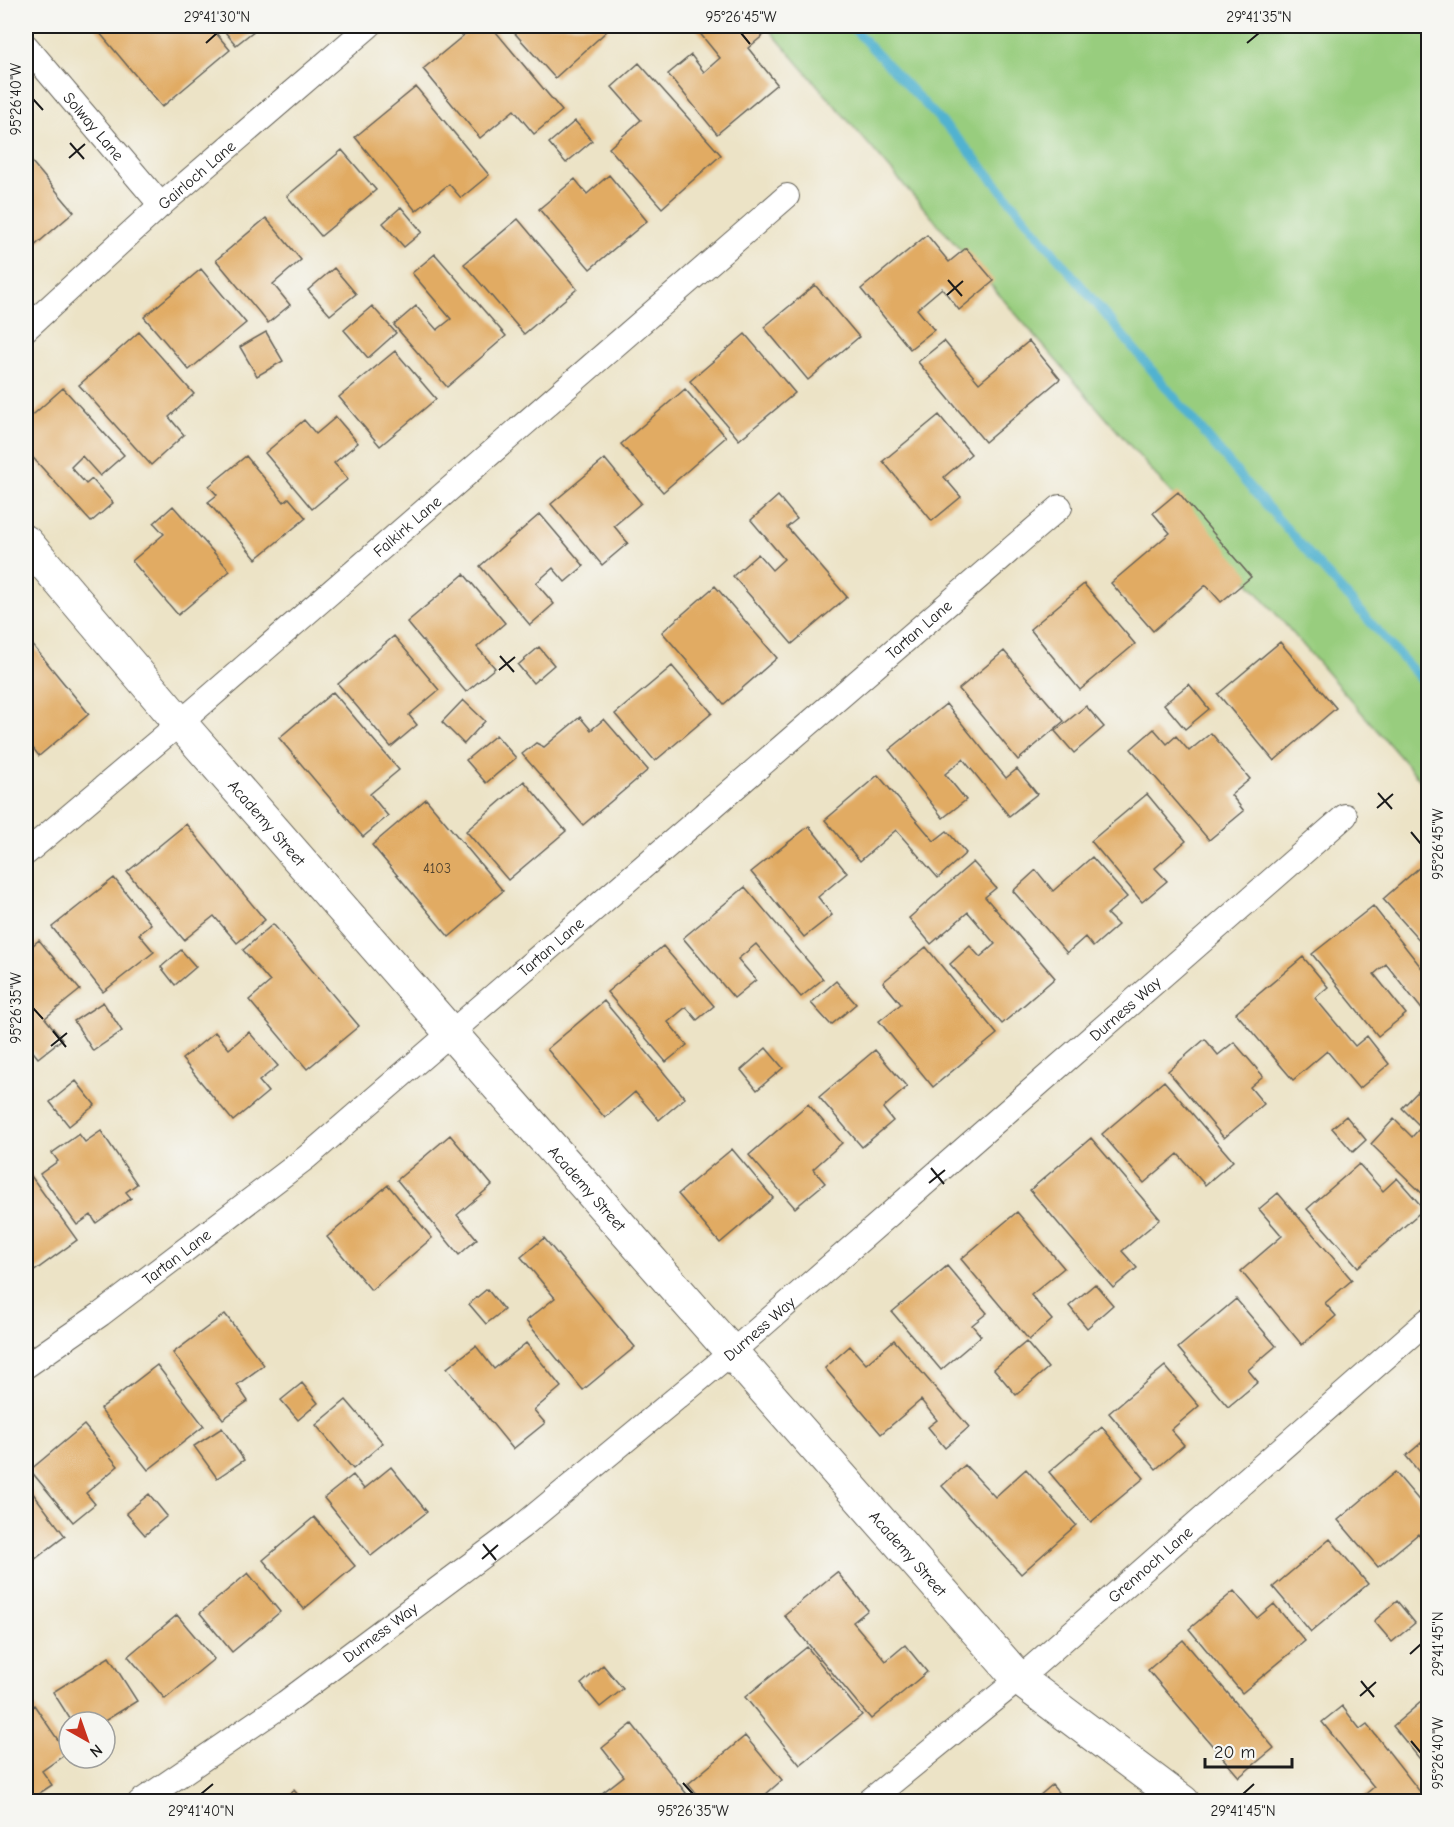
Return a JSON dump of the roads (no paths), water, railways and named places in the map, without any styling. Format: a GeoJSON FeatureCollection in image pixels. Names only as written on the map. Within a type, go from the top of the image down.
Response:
{"type":"FeatureCollection","features":[{"type":"Feature","properties":{"kind":"street","name":"Gairloch Lane"},"geometry":{"type":"LineString","coordinates":[[26,329],[161,205],[369,26]]}},
{"type":"Feature","properties":{"kind":"street","name":"Solway Lane"},"geometry":{"type":"LineString","coordinates":[[26,46],[161,205]]}},
{"type":"Feature","properties":{"kind":"street","name":"Falkirk Lane"},"geometry":{"type":"LineString","coordinates":[[26,853],[180,723],[787,196]]}},
{"type":"Feature","properties":{"kind":"street","name":"Tartan Lane"},"geometry":{"type":"LineString","coordinates":[[26,1366],[102,1314],[308,1157],[1060,507]]}},
{"type":"Feature","properties":{"kind":"street","name":"Academy Street"},"geometry":{"type":"LineString","coordinates":[[26,542],[180,723],[731,1353],[1019,1678],[1183,1802]]}},
{"type":"Feature","properties":{"kind":"street","name":"Durness Way"},"geometry":{"type":"LineString","coordinates":[[140,1802],[285,1703],[522,1527],[731,1353],[1345,816]]}},
{"type":"Feature","properties":{"kind":"street","name":"Grennoch Lane"},"geometry":{"type":"LineString","coordinates":[[868,1802],[1019,1678],[1428,1320]]}},
{"type":"Feature","properties":{"kind":"waterway"},"geometry":{"type":"LineString","coordinates":[[851,26],[962,143],[1246,483],[1428,687]]}}]}
